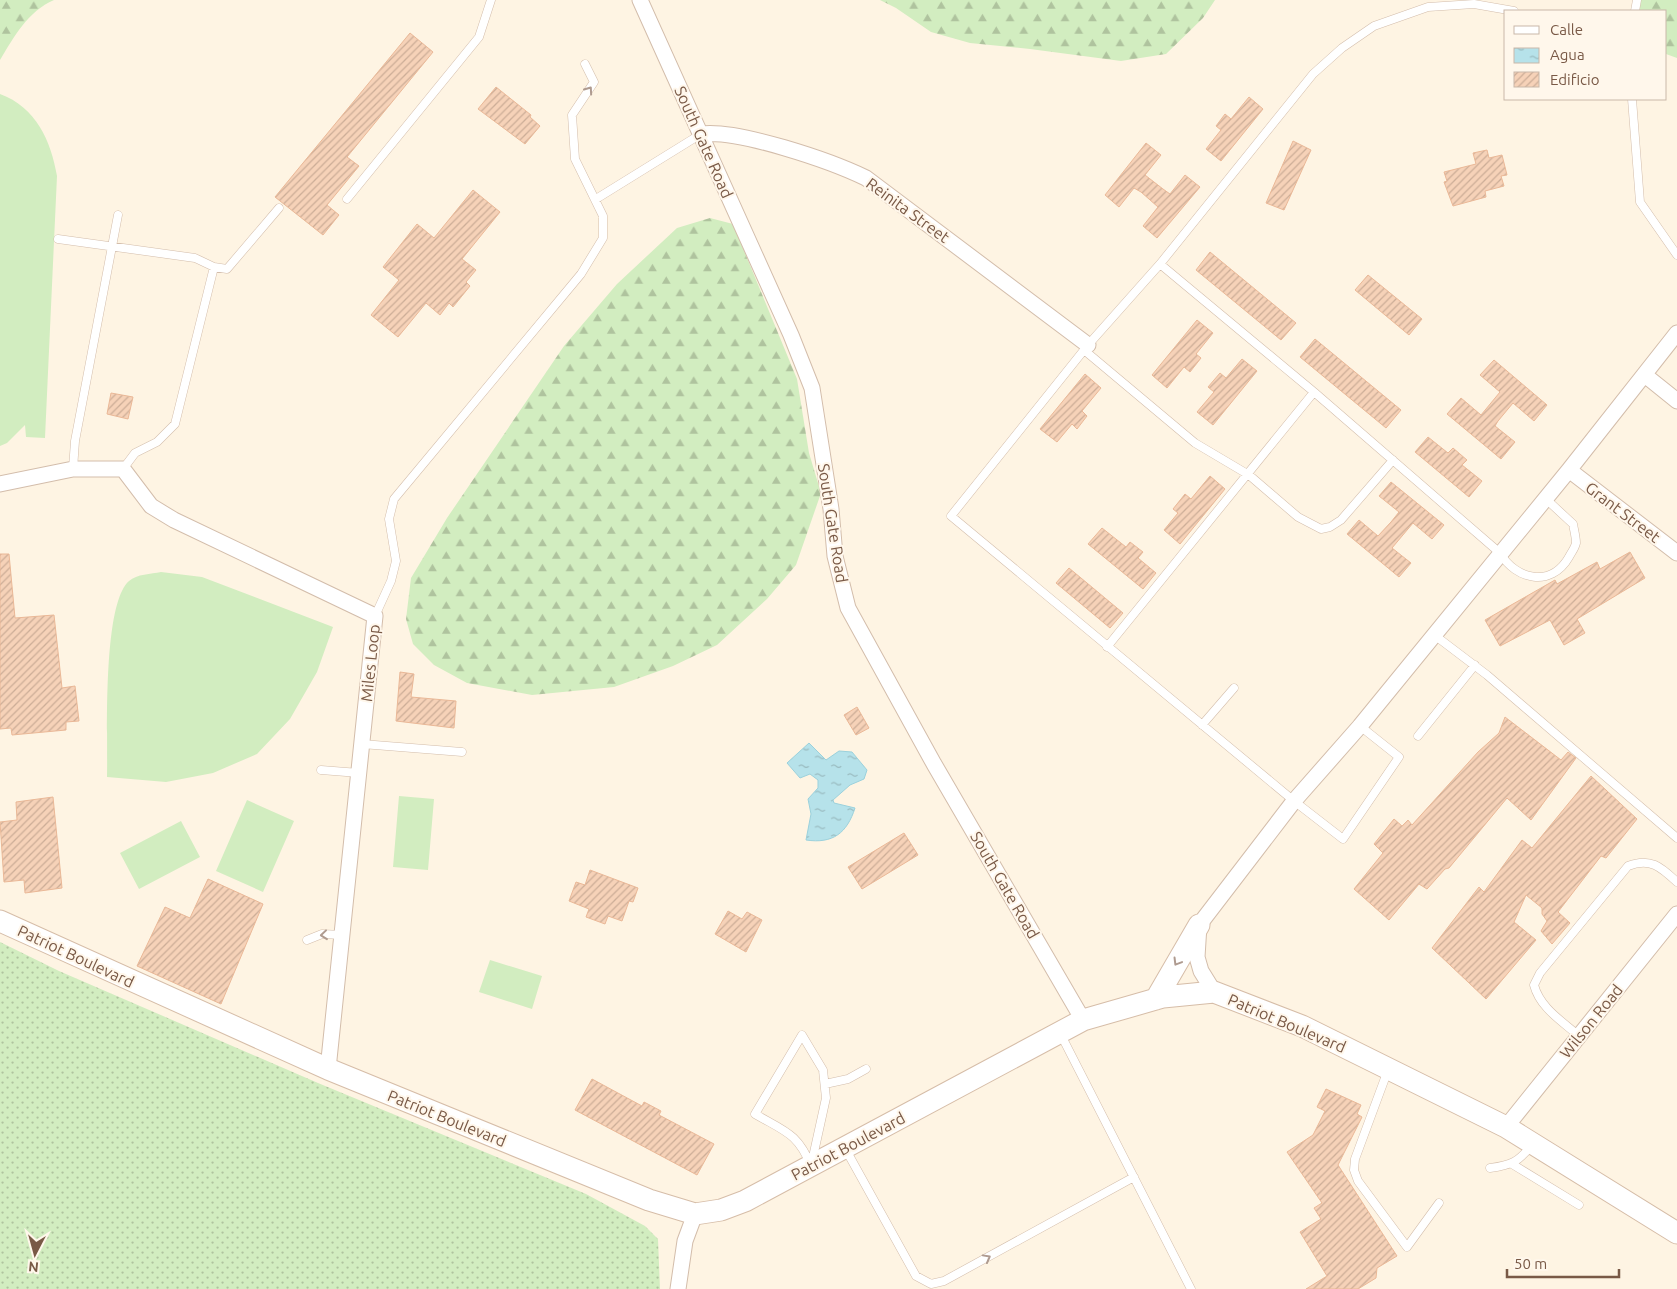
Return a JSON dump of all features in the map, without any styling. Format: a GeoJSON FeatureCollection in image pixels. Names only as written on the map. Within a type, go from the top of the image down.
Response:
{"type":"FeatureCollection","features":[{"type":"Feature","properties":{"kind":"street","name":"South Gate Road"},"geometry":{"type":"LineString","coordinates":[[640,0],[791,335],[812,388],[831,509],[835,556],[848,608],[934,764],[1083,1020]]}},
{"type":"Feature","properties":{"kind":"street","name":"Reinita Street"},"geometry":{"type":"LineString","coordinates":[[701,134],[714,132],[772,145],[849,170],[866,178],[1086,348]]}},
{"type":"Feature","properties":{"kind":"street"},"geometry":{"type":"LineString","coordinates":[[1153,1000],[1199,925],[1294,801],[1360,726],[1433,634],[1646,376],[1677,334]]}},
{"type":"Feature","properties":{"kind":"street"},"geometry":{"type":"LineString","coordinates":[[1646,376],[1677,401]]}},
{"type":"Feature","properties":{"kind":"street"},"geometry":{"type":"LineString","coordinates":[[0,484],[73,469],[123,469]]}},
{"type":"Feature","properties":{"kind":"street","name":"Miles Loop"},"geometry":{"type":"LineString","coordinates":[[123,469],[151,506],[174,520],[375,616],[328,1069]]}},
{"type":"Feature","properties":{"kind":"street","name":"Grant Street"},"geometry":{"type":"LineString","coordinates":[[1569,470],[1677,552]]}},
{"type":"Feature","properties":{"kind":"street","name":"Wilson Road"},"geometry":{"type":"LineString","coordinates":[[1506,1127],[1677,914]]}},
{"type":"Feature","properties":{"kind":"street","name":"Patriot Boulevard"},"geometry":{"type":"LineString","coordinates":[[0,921],[328,1069],[648,1200],[695,1214],[721,1210],[746,1200],[1083,1020],[1153,1000],[1184,994],[1214,992],[1302,1026],[1506,1127],[1677,1233]]}},
{"type":"Feature","properties":{"kind":"street"},"geometry":{"type":"LineString","coordinates":[[1199,925],[1198,957],[1201,970],[1214,992]]}},
{"type":"Feature","properties":{"kind":"street"},"geometry":{"type":"LineString","coordinates":[[678,1289],[685,1241],[695,1214]]}},
{"type":"Feature","properties":{"kind":"lane"},"geometry":{"type":"LineString","coordinates":[[347,199],[479,37],[492,0]]}},
{"type":"Feature","properties":{"kind":"lane"},"geometry":{"type":"LineString","coordinates":[[1360,726],[1399,757],[1343,839],[1107,647],[951,516],[1086,348],[1160,264],[1313,74],[1342,48],[1374,26],[1428,8],[1474,4],[1508,10]]}},
{"type":"Feature","properties":{"kind":"lane"},"geometry":{"type":"LineString","coordinates":[[375,616],[391,581],[396,561],[389,519],[394,499],[595,255],[603,238],[603,216],[575,159],[572,115],[594,82],[585,64]]}},
{"type":"Feature","properties":{"kind":"lane"},"geometry":{"type":"LineString","coordinates":[[1632,100],[1640,202],[1677,255]]}},
{"type":"Feature","properties":{"kind":"lane"},"geometry":{"type":"LineString","coordinates":[[596,199],[701,134]]}},
{"type":"Feature","properties":{"kind":"lane"},"geometry":{"type":"LineString","coordinates":[[58,239],[195,258],[214,267],[227,269],[280,208]]}},
{"type":"Feature","properties":{"kind":"lane"},"geometry":{"type":"LineString","coordinates":[[73,469],[75,441],[118,215]]}},
{"type":"Feature","properties":{"kind":"lane"},"geometry":{"type":"LineString","coordinates":[[1160,264],[1393,460],[1500,553],[1508,566],[1528,577],[1551,576],[1566,562],[1576,545],[1573,524],[1546,499]]}},
{"type":"Feature","properties":{"kind":"lane"},"geometry":{"type":"LineString","coordinates":[[123,469],[135,453],[157,442],[175,424],[214,267]]}},
{"type":"Feature","properties":{"kind":"lane"},"geometry":{"type":"LineString","coordinates":[[1086,348],[1195,443],[1248,475],[1298,517],[1321,530],[1341,520],[1393,460]]}},
{"type":"Feature","properties":{"kind":"lane"},"geometry":{"type":"LineString","coordinates":[[1107,647],[1314,392]]}},
{"type":"Feature","properties":{"kind":"lane"},"geometry":{"type":"LineString","coordinates":[[1433,634],[1475,665],[1677,838]]}},
{"type":"Feature","properties":{"kind":"lane"},"geometry":{"type":"LineString","coordinates":[[1418,736],[1475,665]]}},
{"type":"Feature","properties":{"kind":"lane"},"geometry":{"type":"LineString","coordinates":[[1202,725],[1234,688]]}},
{"type":"Feature","properties":{"kind":"lane"},"geometry":{"type":"LineString","coordinates":[[362,744],[462,752]]}},
{"type":"Feature","properties":{"kind":"lane"},"geometry":{"type":"LineString","coordinates":[[321,770],[359,773]]}},
{"type":"Feature","properties":{"kind":"lane"},"geometry":{"type":"LineString","coordinates":[[1579,1036],[1544,1005],[1537,996],[1534,985],[1540,973],[1628,866],[1640,862],[1653,864],[1665,871],[1677,882]]}},
{"type":"Feature","properties":{"kind":"lane"},"geometry":{"type":"LineString","coordinates":[[308,940],[322,934],[342,935]]}},
{"type":"Feature","properties":{"kind":"lane"},"geometry":{"type":"LineString","coordinates":[[1060,1031],[1191,1289]]}},
{"type":"Feature","properties":{"kind":"lane"},"geometry":{"type":"LineString","coordinates":[[802,1035],[823,1070],[826,1098],[811,1166],[803,1146],[787,1132],[755,1114],[802,1035]]}},
{"type":"Feature","properties":{"kind":"lane"},"geometry":{"type":"LineString","coordinates":[[1388,1068],[1376,1106],[1355,1159],[1354,1170],[1358,1181],[1407,1247],[1438,1203]]}},
{"type":"Feature","properties":{"kind":"lane"},"geometry":{"type":"LineString","coordinates":[[825,1084],[848,1079],[866,1069]]}},
{"type":"Feature","properties":{"kind":"lane"},"geometry":{"type":"LineString","coordinates":[[1490,1168],[1512,1164],[1520,1160],[1533,1144]]}},
{"type":"Feature","properties":{"kind":"lane"},"geometry":{"type":"LineString","coordinates":[[845,1148],[916,1276],[931,1284],[944,1281],[1134,1177]]}},
{"type":"Feature","properties":{"kind":"lane"},"geometry":{"type":"LineString","coordinates":[[1512,1164],[1579,1205]]}},
{"type":"Feature","properties":{"kind":"green space"},"geometry":{"type":"Polygon","coordinates":[[[0,0],[54,0],[29,18],[16,34],[0,60],[0,0]]]}},
{"type":"Feature","properties":{"kind":"green space"},"geometry":{"type":"Polygon","coordinates":[[[880,0],[1215,0],[1203,18],[1166,54],[1121,61],[970,43],[931,32],[896,8],[880,0]]]}},
{"type":"Feature","properties":{"kind":"green space"},"geometry":{"type":"Polygon","coordinates":[[[1638,0],[1677,0],[1677,58],[1667,54],[1667,10],[1638,10],[1638,0]]]}},
{"type":"Feature","properties":{"kind":"green space"},"geometry":{"type":"Polygon","coordinates":[[[0,94],[23,107],[40,127],[51,150],[57,176],[45,438],[26,437],[25,425],[7,443],[0,446],[0,94]]]}},
{"type":"Feature","properties":{"kind":"green space"},"geometry":{"type":"Polygon","coordinates":[[[710,218],[733,224],[797,379],[809,453],[821,493],[796,565],[767,599],[717,645],[673,666],[614,687],[532,695],[467,683],[434,665],[413,644],[406,619],[411,578],[447,518],[564,346],[617,284],[677,228],[710,218]]]}},
{"type":"Feature","properties":{"kind":"green space"},"geometry":{"type":"Polygon","coordinates":[[[161,572],[202,577],[333,627],[317,672],[290,719],[257,754],[213,773],[166,782],[107,777],[108,673],[114,616],[120,595],[129,581],[140,576],[161,572]]]}},
{"type":"Feature","properties":{"kind":"green space"},"geometry":{"type":"Polygon","coordinates":[[[399,796],[434,799],[428,870],[393,867],[399,796]]]}},
{"type":"Feature","properties":{"kind":"green space"},"geometry":{"type":"Polygon","coordinates":[[[247,800],[294,821],[263,892],[216,871],[247,800]]]}},
{"type":"Feature","properties":{"kind":"green space"},"geometry":{"type":"Polygon","coordinates":[[[181,821],[200,857],[139,889],[120,853],[181,821]]]}},
{"type":"Feature","properties":{"kind":"green space"},"geometry":{"type":"Polygon","coordinates":[[[0,942],[59,971],[318,1083],[586,1194],[645,1226],[658,1239],[660,1289],[0,1289],[0,942]]]}},
{"type":"Feature","properties":{"kind":"green space"},"geometry":{"type":"Polygon","coordinates":[[[490,960],[542,976],[532,1009],[479,992],[490,960]]]}},
{"type":"Feature","properties":{"kind":"water"},"geometry":{"type":"Polygon","coordinates":[[[809,743],[826,760],[839,751],[852,752],[867,770],[864,779],[850,785],[833,800],[834,803],[855,808],[848,824],[838,835],[816,841],[806,840],[811,814],[808,799],[818,788],[818,780],[810,774],[800,778],[787,763],[809,743]]]}},
{"type":"Feature","properties":{"kind":"building"},"geometry":{"type":"Polygon","coordinates":[[[410,33],[433,52],[347,157],[359,166],[327,205],[339,215],[323,235],[275,197],[410,33]]]}},
{"type":"Feature","properties":{"kind":"building"},"geometry":{"type":"Polygon","coordinates":[[[496,87],[531,115],[530,117],[540,126],[525,144],[478,109],[496,87]]]}},
{"type":"Feature","properties":{"kind":"building"},"geometry":{"type":"Polygon","coordinates":[[[1249,97],[1263,109],[1221,161],[1206,149],[1221,130],[1216,126],[1225,114],[1231,119],[1249,97]]]}},
{"type":"Feature","properties":{"kind":"building"},"geometry":{"type":"Polygon","coordinates":[[[1293,141],[1311,150],[1284,210],[1266,203],[1293,141]]]}},
{"type":"Feature","properties":{"kind":"building"},"geometry":{"type":"Polygon","coordinates":[[[1146,143],[1161,155],[1145,175],[1170,194],[1185,175],[1200,187],[1157,238],[1143,226],[1158,207],[1141,192],[1134,188],[1119,207],[1105,195],[1146,143]]]}},
{"type":"Feature","properties":{"kind":"building"},"geometry":{"type":"Polygon","coordinates":[[[1487,150],[1489,158],[1502,155],[1507,175],[1501,176],[1504,186],[1485,191],[1486,197],[1453,206],[1444,182],[1447,181],[1444,172],[1476,164],[1473,153],[1487,150]]]}},
{"type":"Feature","properties":{"kind":"building"},"geometry":{"type":"Polygon","coordinates":[[[473,190],[500,212],[462,259],[476,270],[466,282],[470,286],[453,307],[449,303],[440,315],[426,303],[398,337],[371,315],[399,280],[383,267],[417,224],[434,238],[473,190]]]}},
{"type":"Feature","properties":{"kind":"building"},"geometry":{"type":"Polygon","coordinates":[[[1210,252],[1296,323],[1281,340],[1196,270],[1210,252]]]}},
{"type":"Feature","properties":{"kind":"building"},"geometry":{"type":"Polygon","coordinates":[[[1368,275],[1422,319],[1409,335],[1355,290],[1368,275]]]}},
{"type":"Feature","properties":{"kind":"building"},"geometry":{"type":"Polygon","coordinates":[[[1197,320],[1213,333],[1196,354],[1201,358],[1190,372],[1184,367],[1167,388],[1152,375],[1197,320]]]}},
{"type":"Feature","properties":{"kind":"building"},"geometry":{"type":"Polygon","coordinates":[[[1315,339],[1401,410],[1386,428],[1300,357],[1315,339]]]}},
{"type":"Feature","properties":{"kind":"building"},"geometry":{"type":"Polygon","coordinates":[[[1242,359],[1257,371],[1213,425],[1197,412],[1214,392],[1208,387],[1220,373],[1226,378],[1242,359]]]}},
{"type":"Feature","properties":{"kind":"building"},"geometry":{"type":"Polygon","coordinates":[[[1494,360],[1547,405],[1534,421],[1513,403],[1495,426],[1515,442],[1501,459],[1447,414],[1461,398],[1481,415],[1500,392],[1480,375],[1494,360]]]}},
{"type":"Feature","properties":{"kind":"building"},"geometry":{"type":"Polygon","coordinates":[[[1085,374],[1101,388],[1082,411],[1087,416],[1077,429],[1072,424],[1057,442],[1040,429],[1085,374]]]}},
{"type":"Feature","properties":{"kind":"building"},"geometry":{"type":"Polygon","coordinates":[[[111,393],[133,397],[128,419],[107,414],[111,393]]]}},
{"type":"Feature","properties":{"kind":"building"},"geometry":{"type":"Polygon","coordinates":[[[1428,437],[1448,453],[1453,448],[1467,460],[1462,465],[1482,481],[1469,497],[1415,452],[1428,437]]]}},
{"type":"Feature","properties":{"kind":"building"},"geometry":{"type":"Polygon","coordinates":[[[1210,476],[1225,489],[1180,544],[1164,530],[1178,513],[1173,509],[1185,494],[1191,499],[1210,476]]]}},
{"type":"Feature","properties":{"kind":"building"},"geometry":{"type":"Polygon","coordinates":[[[1391,482],[1444,525],[1432,539],[1413,523],[1392,548],[1411,563],[1399,577],[1347,534],[1359,520],[1378,536],[1391,522],[1399,512],[1379,496],[1391,482]]]}},
{"type":"Feature","properties":{"kind":"building"},"geometry":{"type":"Polygon","coordinates":[[[1102,528],[1126,547],[1130,542],[1143,552],[1138,558],[1156,573],[1143,589],[1088,544],[1102,528]]]}},
{"type":"Feature","properties":{"kind":"building"},"geometry":{"type":"Polygon","coordinates":[[[1630,552],[1645,578],[1577,619],[1585,633],[1564,645],[1550,620],[1500,646],[1485,620],[1555,580],[1557,584],[1597,562],[1600,569],[1630,552]]]}},
{"type":"Feature","properties":{"kind":"building"},"geometry":{"type":"Polygon","coordinates":[[[0,554],[9,554],[15,618],[54,615],[62,688],[75,686],[79,721],[66,722],[66,730],[12,735],[11,728],[0,729],[0,554]]]}},
{"type":"Feature","properties":{"kind":"building"},"geometry":{"type":"Polygon","coordinates":[[[1069,568],[1123,613],[1110,628],[1056,583],[1069,568]]]}},
{"type":"Feature","properties":{"kind":"building"},"geometry":{"type":"Polygon","coordinates":[[[400,672],[414,674],[411,697],[456,701],[454,728],[396,721],[400,672]]]}},
{"type":"Feature","properties":{"kind":"building"},"geometry":{"type":"Polygon","coordinates":[[[857,707],[869,728],[856,735],[844,715],[857,707]]]}},
{"type":"Feature","properties":{"kind":"building"},"geometry":{"type":"Polygon","coordinates":[[[1505,717],[1561,760],[1568,752],[1576,758],[1531,820],[1507,798],[1449,868],[1445,869],[1427,889],[1419,884],[1389,920],[1354,889],[1383,853],[1374,844],[1394,819],[1402,826],[1408,820],[1412,825],[1478,752],[1499,733],[1505,717]]]}},
{"type":"Feature","properties":{"kind":"building"},"geometry":{"type":"Polygon","coordinates":[[[1591,776],[1637,819],[1606,858],[1601,856],[1558,912],[1570,923],[1552,944],[1541,931],[1547,921],[1542,914],[1542,908],[1526,895],[1514,922],[1536,940],[1486,999],[1432,948],[1479,887],[1484,892],[1522,840],[1532,848],[1591,776]]]}},
{"type":"Feature","properties":{"kind":"building"},"geometry":{"type":"Polygon","coordinates":[[[53,797],[62,888],[25,893],[24,880],[4,882],[0,822],[17,820],[16,802],[53,797]]]}},
{"type":"Feature","properties":{"kind":"building"},"geometry":{"type":"Polygon","coordinates":[[[904,833],[918,855],[862,889],[848,867],[904,833]]]}},
{"type":"Feature","properties":{"kind":"building"},"geometry":{"type":"Polygon","coordinates":[[[590,870],[638,888],[633,902],[629,901],[622,921],[608,916],[605,924],[586,917],[589,909],[569,901],[576,882],[585,885],[590,870]]]}},
{"type":"Feature","properties":{"kind":"building"},"geometry":{"type":"Polygon","coordinates":[[[208,879],[263,904],[221,1004],[137,966],[165,907],[190,918],[208,879]]]}},
{"type":"Feature","properties":{"kind":"building"},"geometry":{"type":"Polygon","coordinates":[[[728,911],[742,919],[747,912],[762,920],[746,952],[715,934],[728,911]]]}},
{"type":"Feature","properties":{"kind":"building"},"geometry":{"type":"Polygon","coordinates":[[[592,1079],[642,1106],[644,1102],[661,1111],[659,1115],[714,1144],[697,1175],[575,1110],[592,1079]]]}},
{"type":"Feature","properties":{"kind":"building"},"geometry":{"type":"Polygon","coordinates":[[[1326,1089],[1361,1105],[1357,1114],[1362,1117],[1338,1165],[1397,1256],[1377,1268],[1376,1278],[1358,1289],[1306,1289],[1327,1276],[1300,1232],[1321,1219],[1314,1208],[1322,1203],[1287,1152],[1313,1135],[1325,1111],[1317,1107],[1326,1089]]]}}]}
